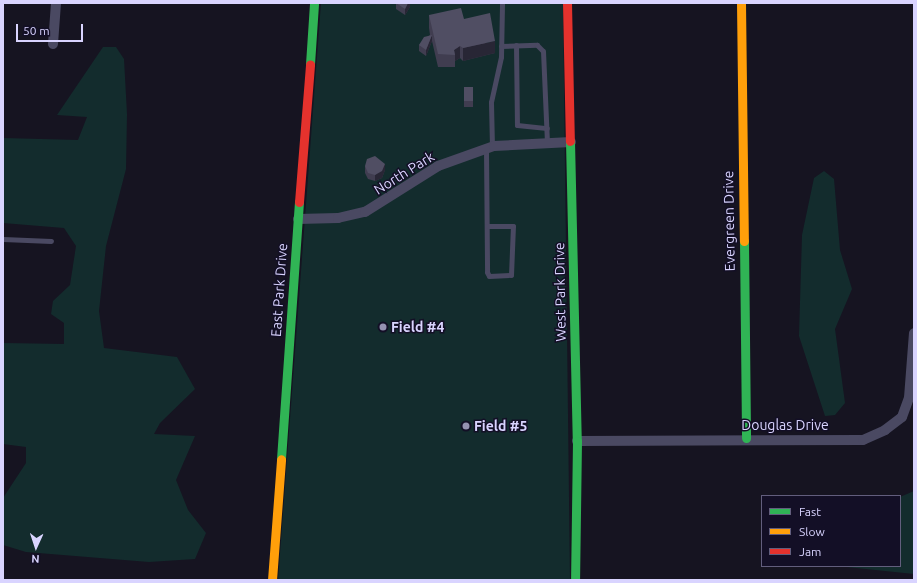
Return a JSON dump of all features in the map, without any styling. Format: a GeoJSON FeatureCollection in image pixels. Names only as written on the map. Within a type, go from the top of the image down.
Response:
{"type":"FeatureCollection","features":[{"type":"Feature","properties":{"kind":"street"},"geometry":{"type":"LineString","coordinates":[[53,44],[56,3]]}},
{"type":"Feature","properties":{"kind":"street","name":"East Park Drive"},"geometry":{"type":"LineString","coordinates":[[272,580],[314,3]]}},
{"type":"Feature","properties":{"kind":"street","name":"West Park Drive"},"geometry":{"type":"LineString","coordinates":[[567,3],[577,441],[576,580]]}},
{"type":"Feature","properties":{"kind":"street","name":"Evergreen Drive"},"geometry":{"type":"LineString","coordinates":[[741,3],[746,438]]}},
{"type":"Feature","properties":{"kind":"street","name":"North Park"},"geometry":{"type":"LineString","coordinates":[[298,219],[338,218],[365,212],[438,166],[489,148],[571,142]]}},
{"type":"Feature","properties":{"kind":"street","name":"Douglas Drive"},"geometry":{"type":"LineString","coordinates":[[577,441],[746,438],[863,440],[885,430],[902,417],[909,398],[914,333]]}},
{"type":"Feature","properties":{"kind":"lane"},"geometry":{"type":"LineString","coordinates":[[487,226],[513,226],[511,275],[489,276],[487,272],[487,226],[491,102],[501,46],[502,3]]}},
{"type":"Feature","properties":{"kind":"lane"},"geometry":{"type":"LineString","coordinates":[[516,45],[517,125],[547,128]]}},
{"type":"Feature","properties":{"kind":"lane"},"geometry":{"type":"LineString","coordinates":[[501,46],[537,45],[543,51],[547,144]]}},
{"type":"Feature","properties":{"kind":"lane"},"geometry":{"type":"LineString","coordinates":[[3,238],[51,241]]}},
{"type":"Feature","properties":{"kind":"green space"},"geometry":{"type":"Polygon","coordinates":[[[321,3],[563,3],[570,580],[278,580],[321,3]]]}},
{"type":"Feature","properties":{"kind":"green space"},"geometry":{"type":"Polygon","coordinates":[[[103,47],[116,47],[124,59],[127,114],[126,169],[106,246],[99,311],[104,348],[177,357],[195,389],[160,423],[154,434],[195,436],[176,480],[188,510],[206,533],[195,559],[149,562],[26,552],[3,545],[3,498],[26,463],[26,447],[3,444],[3,343],[64,344],[64,323],[51,314],[53,301],[70,285],[76,246],[64,228],[3,223],[3,138],[78,140],[87,117],[57,115],[103,47]]]}},
{"type":"Feature","properties":{"kind":"green space"},"geometry":{"type":"Polygon","coordinates":[[[824,171],[834,179],[840,250],[852,289],[835,329],[845,403],[835,415],[825,416],[799,336],[802,235],[814,178],[824,171]]]}},
{"type":"Feature","properties":{"kind":"green space"},"geometry":{"type":"Polygon","coordinates":[[[914,491],[914,574],[847,567],[901,567],[901,497],[914,491]]]}},
{"type":"Feature","properties":{"kind":"building"},"geometry":{"type":"Polygon","coordinates":[[[396,3],[408,3],[405,9],[396,3]]]}},
{"type":"Feature","properties":{"kind":"building"},"geometry":{"type":"Polygon","coordinates":[[[461,8],[464,19],[490,13],[495,41],[463,48],[460,46],[454,50],[455,55],[438,54],[429,15],[461,8]]]}},
{"type":"Feature","properties":{"kind":"building"},"geometry":{"type":"Polygon","coordinates":[[[432,35],[426,50],[419,45],[424,37],[432,35]]]}},
{"type":"Feature","properties":{"kind":"building"},"geometry":{"type":"Polygon","coordinates":[[[464,87],[473,87],[473,101],[464,101],[464,87]]]}},
{"type":"Feature","properties":{"kind":"building"},"geometry":{"type":"Polygon","coordinates":[[[375,156],[385,164],[382,171],[375,175],[368,173],[365,166],[367,159],[375,156]]]}},
{"type":"Feature","properties":{"kind":"traffic: fast"},"geometry":{"type":"LineString","coordinates":[[310,64],[314,3]]}},
{"type":"Feature","properties":{"kind":"traffic: fast"},"geometry":{"type":"LineString","coordinates":[[570,141],[577,441],[575,580]]}},
{"type":"Feature","properties":{"kind":"traffic: fast"},"geometry":{"type":"LineString","coordinates":[[281,459],[299,202]]}},
{"type":"Feature","properties":{"kind":"traffic: fast"},"geometry":{"type":"LineString","coordinates":[[744,241],[746,438]]}},
{"type":"Feature","properties":{"kind":"traffic: slow"},"geometry":{"type":"LineString","coordinates":[[741,3],[744,241]]}},
{"type":"Feature","properties":{"kind":"traffic: slow"},"geometry":{"type":"LineString","coordinates":[[272,580],[281,459]]}},
{"type":"Feature","properties":{"kind":"traffic: jam"},"geometry":{"type":"LineString","coordinates":[[567,3],[570,141]]}},
{"type":"Feature","properties":{"kind":"traffic: jam"},"geometry":{"type":"LineString","coordinates":[[299,202],[310,64]]}},
{"type":"Feature","properties":{"kind":"place","name":"Field #4"},"geometry":{"type":"Point","coordinates":[383,327]}},
{"type":"Feature","properties":{"kind":"place","name":"Field #5"},"geometry":{"type":"Point","coordinates":[466,426]}}]}
